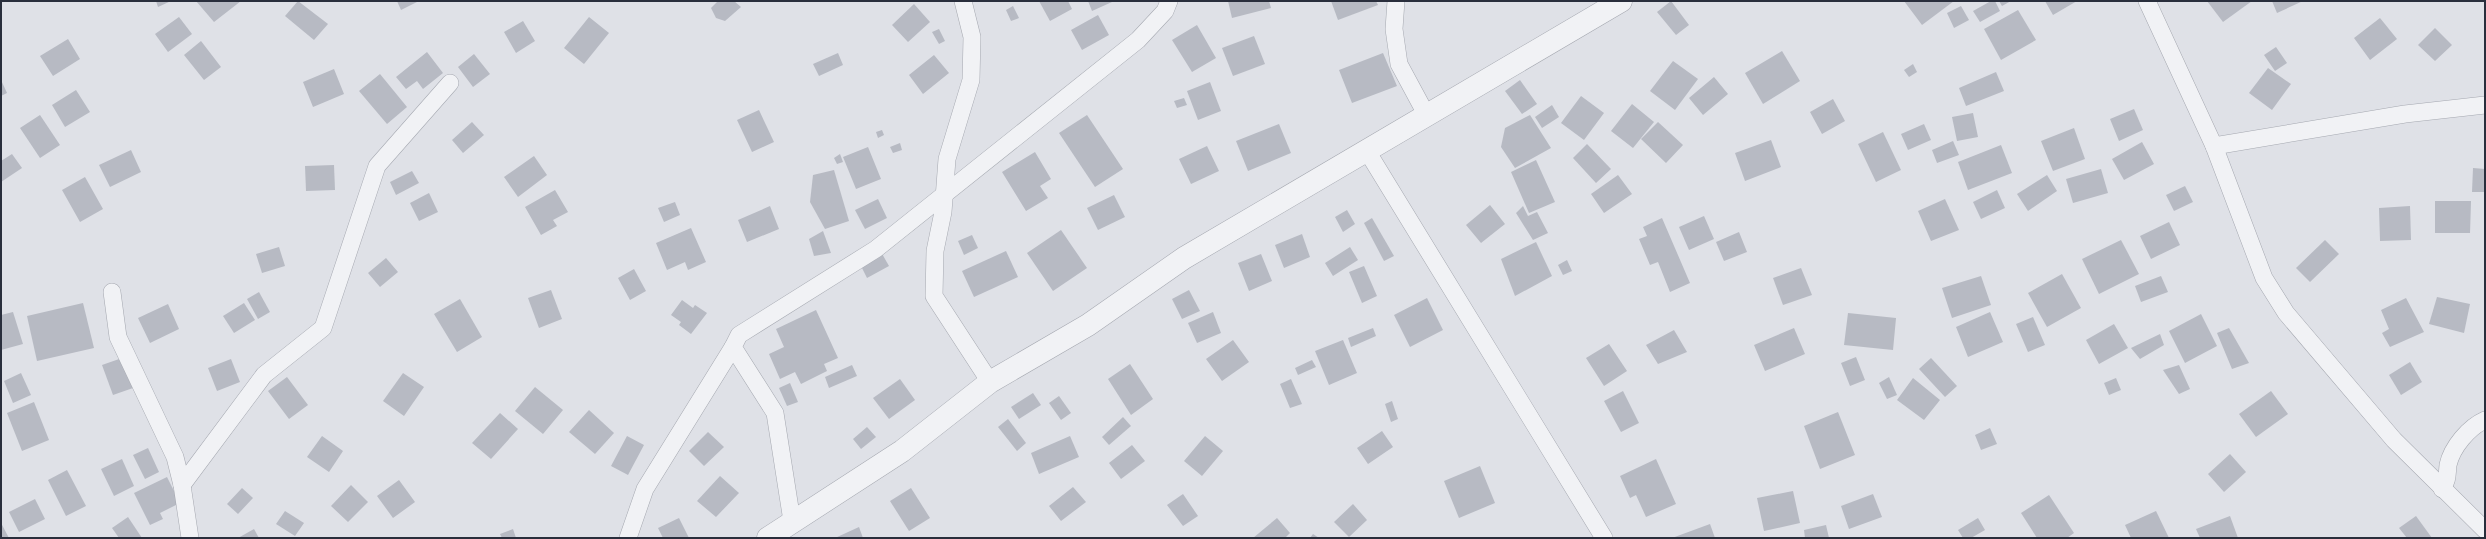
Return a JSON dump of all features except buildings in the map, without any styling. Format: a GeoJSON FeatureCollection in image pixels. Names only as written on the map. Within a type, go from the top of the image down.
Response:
{"type":"FeatureCollection","features":[{"type":"Feature","properties":{"kind":"street"},"geometry":{"type":"LineString","coordinates":[[963,1],[972,37],[971,80],[947,159],[944,195],[935,251],[934,296],[990,382]]}},
{"type":"Feature","properties":{"kind":"street"},"geometry":{"type":"LineString","coordinates":[[628,538],[646,489],[733,347],[738,335],[876,249],[1138,40],[1164,11],[1169,1]]}},
{"type":"Feature","properties":{"kind":"street"},"geometry":{"type":"LineString","coordinates":[[1396,1],[1394,29],[1398,64],[1427,116]]}},
{"type":"Feature","properties":{"kind":"street"},"geometry":{"type":"LineString","coordinates":[[768,538],[902,451],[990,382],[1088,325],[1184,258],[1621,1]]}},
{"type":"Feature","properties":{"kind":"street"},"geometry":{"type":"LineString","coordinates":[[2147,1],[2214,146],[2264,278],[2286,313],[2394,440],[2485,530]]}},
{"type":"Feature","properties":{"kind":"street"},"geometry":{"type":"LineString","coordinates":[[182,485],[264,375],[323,328],[377,166],[450,82]]}},
{"type":"Feature","properties":{"kind":"street"},"geometry":{"type":"LineString","coordinates":[[2214,146],[2405,114],[2485,105]]}},
{"type":"Feature","properties":{"kind":"street"},"geometry":{"type":"LineString","coordinates":[[1367,151],[1604,538]]}},
{"type":"Feature","properties":{"kind":"street"},"geometry":{"type":"LineString","coordinates":[[112,292],[118,337],[175,457],[182,485],[190,538]]}},
{"type":"Feature","properties":{"kind":"street"},"geometry":{"type":"LineString","coordinates":[[733,347],[775,412],[792,521]]}},
{"type":"Feature","properties":{"kind":"street"},"geometry":{"type":"LineString","coordinates":[[2442,489],[2448,481],[2448,464],[2455,447],[2475,424],[2485,420]]}}]}
